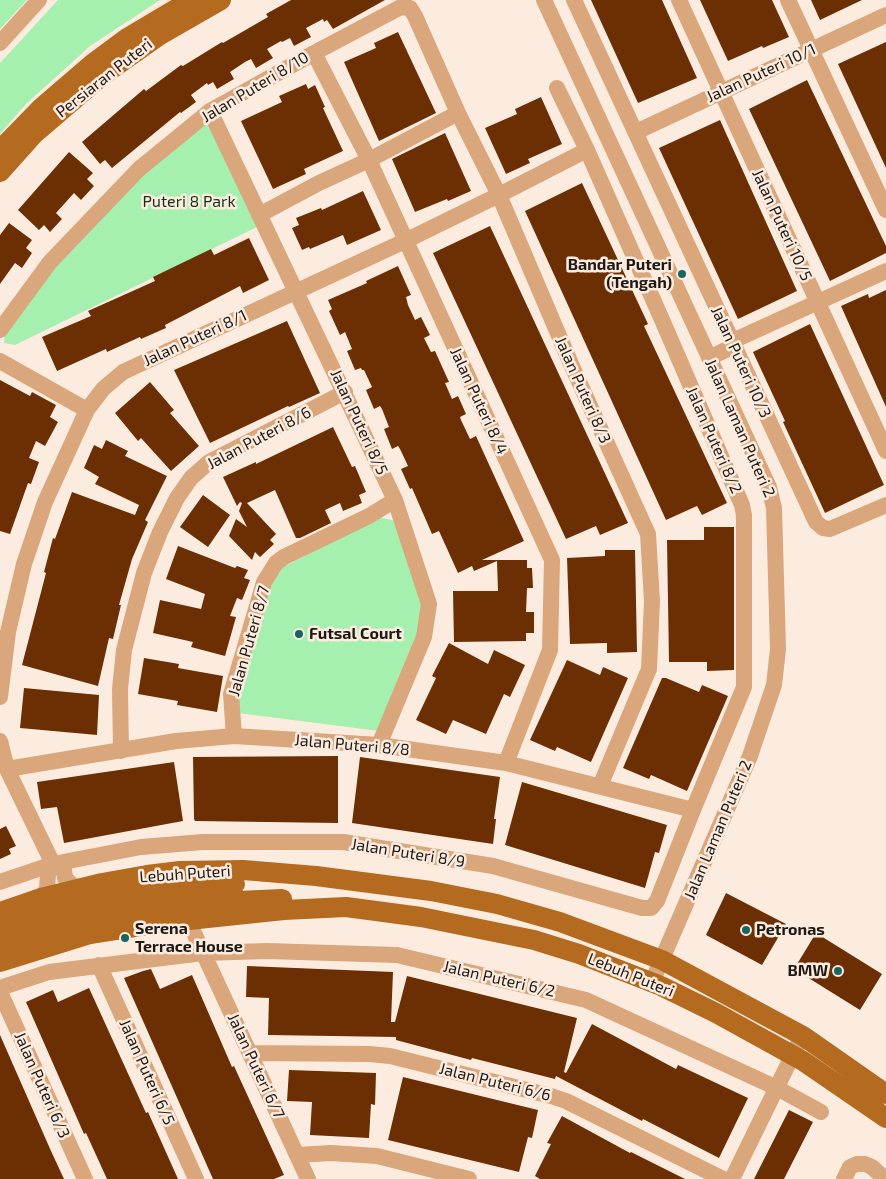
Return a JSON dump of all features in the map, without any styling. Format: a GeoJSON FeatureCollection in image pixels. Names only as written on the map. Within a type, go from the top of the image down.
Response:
{"type":"FeatureCollection","features":[{"type":"Feature","properties":{"kind":"main road","name":"Persiaran Puteri"},"geometry":{"type":"LineString","coordinates":[[0,150],[42,106],[92,64],[128,38],[191,0]]}},
{"type":"Feature","properties":{"kind":"main road","name":"Persiaran Puteri"},"geometry":{"type":"LineString","coordinates":[[0,172],[33,136],[103,75],[160,35],[221,0]]}},
{"type":"Feature","properties":{"kind":"main road","name":"Lebuh Puteri"},"geometry":{"type":"LineString","coordinates":[[0,912],[41,898],[80,888],[180,871],[243,870],[374,882],[497,904],[560,922],[662,960],[803,1036],[886,1094]]}},
{"type":"Feature","properties":{"kind":"main road","name":"Lebuh Puteri"},"geometry":{"type":"LineString","coordinates":[[0,928],[102,899],[154,891],[212,884],[374,882]]}},
{"type":"Feature","properties":{"kind":"main road","name":"Lebuh Puteri"},"geometry":{"type":"LineString","coordinates":[[0,943],[57,925],[105,914],[172,904],[254,899],[300,899],[421,917],[534,940],[579,954],[652,982],[716,1013],[793,1055],[886,1118]]}},
{"type":"Feature","properties":{"kind":"main road","name":"Lebuh Puteri"},"geometry":{"type":"LineString","coordinates":[[0,962],[90,934],[188,920],[284,910],[346,907]]}},
{"type":"Feature","properties":{"kind":"street"},"geometry":{"type":"LineString","coordinates":[[0,43],[39,0]]}},
{"type":"Feature","properties":{"kind":"street","name":"Jalan Laman Puteri 2"},"geometry":{"type":"LineString","coordinates":[[544,0],[769,487],[774,508],[778,649],[774,685],[750,756],[652,982]]}},
{"type":"Feature","properties":{"kind":"street","name":"Jalan Puteri 10/3"},"geometry":{"type":"LineString","coordinates":[[574,0],[819,525],[830,529],[886,505]]}},
{"type":"Feature","properties":{"kind":"street","name":"Jalan Puteri 10/5"},"geometry":{"type":"LineString","coordinates":[[679,0],[886,451]]}},
{"type":"Feature","properties":{"kind":"street"},"geometry":{"type":"LineString","coordinates":[[788,0],[886,210]]}},
{"type":"Feature","properties":{"kind":"street","name":"Jalan Puteri 8/10"},"geometry":{"type":"LineString","coordinates":[[0,330],[50,262],[138,169],[210,111],[401,7],[410,8]]}},
{"type":"Feature","properties":{"kind":"street","name":"Jalan Puteri 8/3"},"geometry":{"type":"LineString","coordinates":[[410,8],[458,113],[499,195],[571,364],[648,534],[652,601],[649,670],[600,786]]}},
{"type":"Feature","properties":{"kind":"street","name":"Jalan Puteri 10/1"},"geometry":{"type":"LineString","coordinates":[[636,132],[886,15]]}},
{"type":"Feature","properties":{"kind":"street","name":"Jalan Puteri 8/4"},"geometry":{"type":"LineString","coordinates":[[314,53],[368,160],[552,560],[550,650],[506,763]]}},
{"type":"Feature","properties":{"kind":"street","name":"Jalan Puteri 8/2"},"geometry":{"type":"LineString","coordinates":[[557,88],[587,150],[742,505],[744,687],[693,810]]}},
{"type":"Feature","properties":{"kind":"street","name":"Jalan Puteri 8/5"},"geometry":{"type":"LineString","coordinates":[[210,111],[396,500],[429,604],[424,637],[379,745]]}},
{"type":"Feature","properties":{"kind":"street"},"geometry":{"type":"LineString","coordinates":[[259,215],[458,113]]}},
{"type":"Feature","properties":{"kind":"street","name":"Jalan Puteri 8/1"},"geometry":{"type":"LineString","coordinates":[[0,697],[8,632],[24,564],[45,502],[87,410],[103,389],[123,372],[405,241],[587,150]]}},
{"type":"Feature","properties":{"kind":"street"},"geometry":{"type":"LineString","coordinates":[[706,353],[886,271]]}},
{"type":"Feature","properties":{"kind":"street"},"geometry":{"type":"LineString","coordinates":[[0,361],[87,410]]}},
{"type":"Feature","properties":{"kind":"street","name":"Jalan Puteri 8/6"},"geometry":{"type":"LineString","coordinates":[[121,751],[120,689],[124,650],[144,573],[176,498],[191,478],[209,462],[345,392]]}},
{"type":"Feature","properties":{"kind":"street","name":"Jalan Puteri 8/7"},"geometry":{"type":"LineString","coordinates":[[234,736],[231,694],[264,582],[276,563],[369,516],[396,500]]}},
{"type":"Feature","properties":{"kind":"street","name":"Jalan Puteri 8/8"},"geometry":{"type":"LineString","coordinates":[[7,769],[176,742],[234,736],[379,745],[506,763],[693,810]]}},
{"type":"Feature","properties":{"kind":"street"},"geometry":{"type":"LineString","coordinates":[[0,740],[7,769],[53,864],[64,870],[65,878],[72,885],[80,888]]}},
{"type":"Feature","properties":{"kind":"street","name":"Jalan Puteri 8/9"},"geometry":{"type":"LineString","coordinates":[[53,864],[141,847],[202,842],[343,842],[493,866],[642,908],[650,908],[657,901],[693,810]]}},
{"type":"Feature","properties":{"kind":"street"},"geometry":{"type":"LineString","coordinates":[[0,882],[53,864]]}},
{"type":"Feature","properties":{"kind":"street"},"geometry":{"type":"LineString","coordinates":[[41,898],[47,889],[48,874],[53,864]]}},
{"type":"Feature","properties":{"kind":"street","name":"Jalan Puteri 6/7"},"geometry":{"type":"LineString","coordinates":[[188,920],[308,1179]]}},
{"type":"Feature","properties":{"kind":"street","name":"Jalan Puteri 6/2"},"geometry":{"type":"LineString","coordinates":[[0,988],[49,972],[203,953],[267,951],[397,955],[586,1000],[777,1088],[821,1112]]}},
{"type":"Feature","properties":{"kind":"street","name":"Jalan Puteri 6/5"},"geometry":{"type":"LineString","coordinates":[[99,965],[196,1179]]}},
{"type":"Feature","properties":{"kind":"street","name":"Jalan Puteri 6/3"},"geometry":{"type":"LineString","coordinates":[[0,992],[85,1179]]}},
{"type":"Feature","properties":{"kind":"street"},"geometry":{"type":"LineString","coordinates":[[732,1179],[803,1036]]}},
{"type":"Feature","properties":{"kind":"street","name":"Jalan Puteri 6/6"},"geometry":{"type":"LineString","coordinates":[[250,1053],[369,1054],[390,1056],[551,1096],[566,1100],[723,1179]]}},
{"type":"Feature","properties":{"kind":"street"},"geometry":{"type":"LineString","coordinates":[[297,1155],[331,1153],[377,1156],[418,1173],[469,1179]]}},
{"type":"Feature","properties":{"kind":"street"},"geometry":{"type":"LineString","coordinates":[[844,1179],[850,1167],[857,1164],[865,1164],[872,1167],[885,1179]]}},
{"type":"Feature","properties":{"kind":"green space"},"geometry":{"type":"Polygon","coordinates":[[[0,0],[27,0],[0,29],[0,0]]]}},
{"type":"Feature","properties":{"kind":"green space"},"geometry":{"type":"Polygon","coordinates":[[[58,0],[160,0],[90,46],[26,104],[0,134],[0,63],[58,0]]]}},
{"type":"Feature","properties":{"kind":"green space","name":"Puteri 8 Park"},"geometry":{"type":"Polygon","coordinates":[[[209,117],[259,226],[15,345],[4,343],[6,326],[52,262],[142,172],[209,117]]]}},
{"type":"Feature","properties":{"kind":"green space"},"geometry":{"type":"Polygon","coordinates":[[[378,517],[396,521],[424,604],[419,639],[379,731],[238,713],[235,700],[274,572],[378,517]]]}},
{"type":"Feature","properties":{"kind":"building"},"geometry":{"type":"Polygon","coordinates":[[[291,0],[385,0],[333,29],[327,20],[324,22],[323,19],[306,28],[311,37],[294,46],[290,38],[281,41],[267,49],[273,58],[256,68],[251,59],[245,62],[230,72],[234,79],[217,89],[213,82],[208,85],[207,83],[191,95],[196,102],[180,112],[112,168],[105,160],[100,164],[82,142],[144,89],[146,91],[181,65],[183,66],[268,17],[266,14],[291,0]]]}},
{"type":"Feature","properties":{"kind":"building"},"geometry":{"type":"Polygon","coordinates":[[[591,0],[662,0],[697,78],[638,103],[591,0]]]}},
{"type":"Feature","properties":{"kind":"building"},"geometry":{"type":"Polygon","coordinates":[[[700,0],[772,0],[789,37],[763,48],[762,46],[728,61],[700,0]]]}},
{"type":"Feature","properties":{"kind":"building"},"geometry":{"type":"Polygon","coordinates":[[[811,0],[862,0],[820,20],[811,0]]]}},
{"type":"Feature","properties":{"kind":"building"},"geometry":{"type":"Polygon","coordinates":[[[398,32],[436,113],[379,141],[344,62],[376,48],[374,43],[398,32]]]}},
{"type":"Feature","properties":{"kind":"building"},"geometry":{"type":"Polygon","coordinates":[[[886,42],[886,168],[838,64],[886,42]]]}},
{"type":"Feature","properties":{"kind":"building"},"geometry":{"type":"Polygon","coordinates":[[[807,80],[886,246],[886,253],[830,281],[749,109],[807,80]]]}},
{"type":"Feature","properties":{"kind":"building"},"geometry":{"type":"Polygon","coordinates":[[[306,84],[308,89],[315,85],[325,107],[323,108],[343,151],[304,169],[306,174],[273,189],[241,121],[282,102],[279,96],[306,84]]]}},
{"type":"Feature","properties":{"kind":"building"},"geometry":{"type":"Polygon","coordinates":[[[541,97],[562,144],[528,159],[530,163],[506,174],[485,128],[517,114],[515,109],[541,97]]]}},
{"type":"Feature","properties":{"kind":"building"},"geometry":{"type":"Polygon","coordinates":[[[720,120],[797,291],[738,319],[659,148],[720,120]]]}},
{"type":"Feature","properties":{"kind":"building"},"geometry":{"type":"Polygon","coordinates":[[[445,133],[471,191],[415,212],[392,159],[445,133]]]}},
{"type":"Feature","properties":{"kind":"building"},"geometry":{"type":"Polygon","coordinates":[[[69,152],[93,173],[87,179],[94,186],[81,200],[74,193],[56,213],[62,219],[50,232],[44,225],[39,230],[18,210],[69,152]]]}},
{"type":"Feature","properties":{"kind":"building"},"geometry":{"type":"Polygon","coordinates":[[[582,183],[648,324],[644,326],[727,503],[702,515],[697,506],[666,520],[525,211],[582,183]]]}},
{"type":"Feature","properties":{"kind":"building"},"geometry":{"type":"Polygon","coordinates":[[[363,191],[381,230],[347,245],[343,235],[310,249],[309,247],[302,250],[292,228],[299,225],[296,218],[321,208],[322,210],[363,191]]]}},
{"type":"Feature","properties":{"kind":"building"},"geometry":{"type":"Polygon","coordinates":[[[9,223],[32,240],[26,248],[32,253],[22,268],[15,263],[0,284],[0,235],[9,223]]]}},
{"type":"Feature","properties":{"kind":"building"},"geometry":{"type":"Polygon","coordinates":[[[490,226],[628,523],[600,535],[596,526],[566,539],[433,253],[490,226]]]}},
{"type":"Feature","properties":{"kind":"building"},"geometry":{"type":"Polygon","coordinates":[[[249,238],[269,280],[243,293],[240,286],[165,325],[166,328],[107,352],[106,349],[57,371],[42,337],[91,316],[88,311],[155,281],[153,277],[211,249],[214,255],[249,238]]]}},
{"type":"Feature","properties":{"kind":"building"},"geometry":{"type":"Polygon","coordinates":[[[398,266],[411,295],[406,297],[408,305],[415,320],[421,317],[430,335],[424,338],[431,352],[435,351],[449,382],[445,383],[452,399],[458,396],[466,414],[460,417],[461,420],[470,439],[476,436],[524,541],[482,560],[527,560],[527,568],[532,568],[533,588],[527,588],[526,612],[534,612],[534,633],[526,633],[526,641],[454,642],[453,591],[498,591],[497,561],[474,571],[472,566],[458,573],[439,531],[432,534],[412,488],[410,489],[401,469],[408,466],[398,446],[392,449],[384,429],[389,427],[382,409],[380,406],[374,409],[366,390],[372,387],[364,370],[361,368],[355,370],[347,351],[352,349],[345,332],[340,335],[329,311],[332,309],[328,300],[367,283],[366,281],[398,266]]]}},
{"type":"Feature","properties":{"kind":"building"},"geometry":{"type":"Polygon","coordinates":[[[886,290],[886,407],[841,306],[868,294],[869,298],[886,290]]]}},
{"type":"Feature","properties":{"kind":"building"},"geometry":{"type":"Polygon","coordinates":[[[287,321],[320,393],[210,443],[174,370],[287,321]]]}},
{"type":"Feature","properties":{"kind":"building"},"geometry":{"type":"Polygon","coordinates":[[[810,324],[884,485],[825,513],[753,352],[810,324]]]}},
{"type":"Feature","properties":{"kind":"building"},"geometry":{"type":"Polygon","coordinates":[[[0,380],[30,396],[32,392],[56,405],[50,417],[58,422],[45,446],[36,441],[29,458],[39,462],[31,484],[28,483],[10,534],[0,531],[0,380]]]}},
{"type":"Feature","properties":{"kind":"building"},"geometry":{"type":"Polygon","coordinates":[[[150,382],[174,410],[170,413],[199,446],[171,471],[141,438],[138,441],[115,413],[150,382]]]}},
{"type":"Feature","properties":{"kind":"building"},"geometry":{"type":"Polygon","coordinates":[[[333,427],[352,467],[355,466],[366,492],[359,495],[362,503],[343,511],[340,503],[325,510],[331,523],[300,538],[296,538],[275,490],[247,503],[276,534],[270,540],[274,544],[260,557],[255,552],[252,560],[229,536],[236,519],[247,527],[239,511],[242,503],[240,502],[237,506],[223,477],[256,462],[256,464],[333,427]]]}},
{"type":"Feature","properties":{"kind":"building"},"geometry":{"type":"Polygon","coordinates":[[[106,440],[128,451],[125,456],[167,476],[145,520],[148,522],[132,559],[119,605],[121,605],[113,639],[109,638],[98,686],[22,665],[53,538],[55,539],[72,492],[135,515],[139,505],[95,484],[99,477],[84,468],[94,445],[102,449],[106,440]]]}},
{"type":"Feature","properties":{"kind":"building"},"geometry":{"type":"Polygon","coordinates":[[[203,495],[230,515],[208,547],[180,527],[203,495]]]}},
{"type":"Feature","properties":{"kind":"building"},"geometry":{"type":"Polygon","coordinates":[[[704,527],[734,527],[734,670],[707,671],[707,662],[669,662],[667,540],[704,540],[704,527]]]}},
{"type":"Feature","properties":{"kind":"building"},"geometry":{"type":"Polygon","coordinates":[[[178,546],[235,568],[237,566],[248,570],[244,578],[250,580],[242,600],[237,598],[230,616],[236,617],[225,656],[191,647],[193,642],[153,633],[160,600],[201,609],[205,594],[166,579],[178,546]]]}},
{"type":"Feature","properties":{"kind":"building"},"geometry":{"type":"Polygon","coordinates":[[[605,550],[635,550],[637,652],[607,653],[607,643],[570,644],[567,558],[605,556],[605,550]]]}},
{"type":"Feature","properties":{"kind":"building"},"geometry":{"type":"Polygon","coordinates":[[[449,643],[488,664],[494,650],[525,665],[510,697],[504,694],[486,734],[453,720],[446,734],[416,720],[436,678],[432,676],[449,643]]]}},
{"type":"Feature","properties":{"kind":"building"},"geometry":{"type":"Polygon","coordinates":[[[144,658],[179,664],[178,668],[223,676],[217,712],[177,705],[178,701],[138,694],[144,658]]]}},
{"type":"Feature","properties":{"kind":"building"},"geometry":{"type":"Polygon","coordinates":[[[567,660],[600,675],[603,667],[628,678],[591,762],[557,747],[555,751],[530,740],[567,660]]]}},
{"type":"Feature","properties":{"kind":"building"},"geometry":{"type":"Polygon","coordinates":[[[662,678],[699,692],[702,685],[728,696],[687,791],[651,775],[649,779],[623,768],[662,678]]]}},
{"type":"Feature","properties":{"kind":"building"},"geometry":{"type":"Polygon","coordinates":[[[24,688],[99,695],[97,735],[20,728],[24,688]]]}},
{"type":"Feature","properties":{"kind":"building"},"geometry":{"type":"Polygon","coordinates":[[[338,756],[338,823],[195,821],[194,819],[193,757],[338,756]]]}},
{"type":"Feature","properties":{"kind":"building"},"geometry":{"type":"Polygon","coordinates":[[[360,757],[500,777],[494,819],[496,819],[493,844],[352,823],[360,757]]]}},
{"type":"Feature","properties":{"kind":"building"},"geometry":{"type":"Polygon","coordinates":[[[174,762],[183,821],[64,843],[57,807],[41,809],[37,782],[174,762]]]}},
{"type":"Feature","properties":{"kind":"building"},"geometry":{"type":"Polygon","coordinates":[[[522,782],[667,825],[659,853],[655,852],[645,888],[505,845],[522,782]]]}},
{"type":"Feature","properties":{"kind":"building"},"geometry":{"type":"Polygon","coordinates":[[[6,826],[16,846],[9,849],[11,854],[0,859],[0,829],[6,826]]]}},
{"type":"Feature","properties":{"kind":"building","name":"Petronas"},"geometry":{"type":"Polygon","coordinates":[[[726,893],[786,924],[762,965],[706,935],[726,893]]]}},
{"type":"Feature","properties":{"kind":"building","name":"BMW"},"geometry":{"type":"Polygon","coordinates":[[[816,933],[882,974],[860,1010],[794,969],[816,933]]]}},
{"type":"Feature","properties":{"kind":"building"},"geometry":{"type":"Polygon","coordinates":[[[247,966],[393,972],[391,1022],[395,1022],[407,976],[577,1018],[564,1072],[566,1073],[592,1024],[676,1069],[678,1065],[748,1098],[719,1158],[643,1119],[642,1121],[556,1076],[555,1079],[472,1058],[471,1060],[396,1040],[396,1037],[268,1035],[269,998],[246,997],[247,966]]]}},
{"type":"Feature","properties":{"kind":"building"},"geometry":{"type":"Polygon","coordinates":[[[151,969],[160,989],[192,975],[232,1067],[234,1066],[284,1175],[274,1179],[213,1179],[124,978],[151,969]]]}},
{"type":"Feature","properties":{"kind":"building"},"geometry":{"type":"Polygon","coordinates":[[[89,988],[178,1179],[107,1179],[86,1133],[84,1134],[26,1002],[53,990],[58,1002],[89,988]]]}},
{"type":"Feature","properties":{"kind":"building"},"geometry":{"type":"Polygon","coordinates":[[[0,1035],[51,1151],[64,1179],[0,1179],[0,1035]]]}},
{"type":"Feature","properties":{"kind":"building"},"geometry":{"type":"Polygon","coordinates":[[[289,1070],[376,1073],[375,1105],[371,1104],[369,1138],[310,1135],[312,1102],[287,1101],[289,1070]]]}},
{"type":"Feature","properties":{"kind":"building"},"geometry":{"type":"Polygon","coordinates":[[[403,1077],[538,1110],[532,1138],[528,1137],[519,1172],[388,1140],[403,1077]]]}},
{"type":"Feature","properties":{"kind":"building"},"geometry":{"type":"Polygon","coordinates":[[[789,1110],[813,1122],[784,1179],[754,1179],[789,1110]]]}},
{"type":"Feature","properties":{"kind":"building"},"geometry":{"type":"Polygon","coordinates":[[[562,1116],[630,1153],[685,1179],[540,1179],[535,1176],[551,1144],[547,1143],[562,1116]]]}},
{"type":"Feature","properties":{"kind":"place","name":"Bandar Puteri (Tengah)"},"geometry":{"type":"Point","coordinates":[682,274]}},
{"type":"Feature","properties":{"kind":"place","name":"Futsal Court"},"geometry":{"type":"Point","coordinates":[299,634]}},
{"type":"Feature","properties":{"kind":"place","name":"Petronas"},"geometry":{"type":"Point","coordinates":[746,930]}},
{"type":"Feature","properties":{"kind":"place","name":"Serena Terrace House"},"geometry":{"type":"Point","coordinates":[125,938]}},
{"type":"Feature","properties":{"kind":"place","name":"BMW"},"geometry":{"type":"Point","coordinates":[838,971]}}]}
